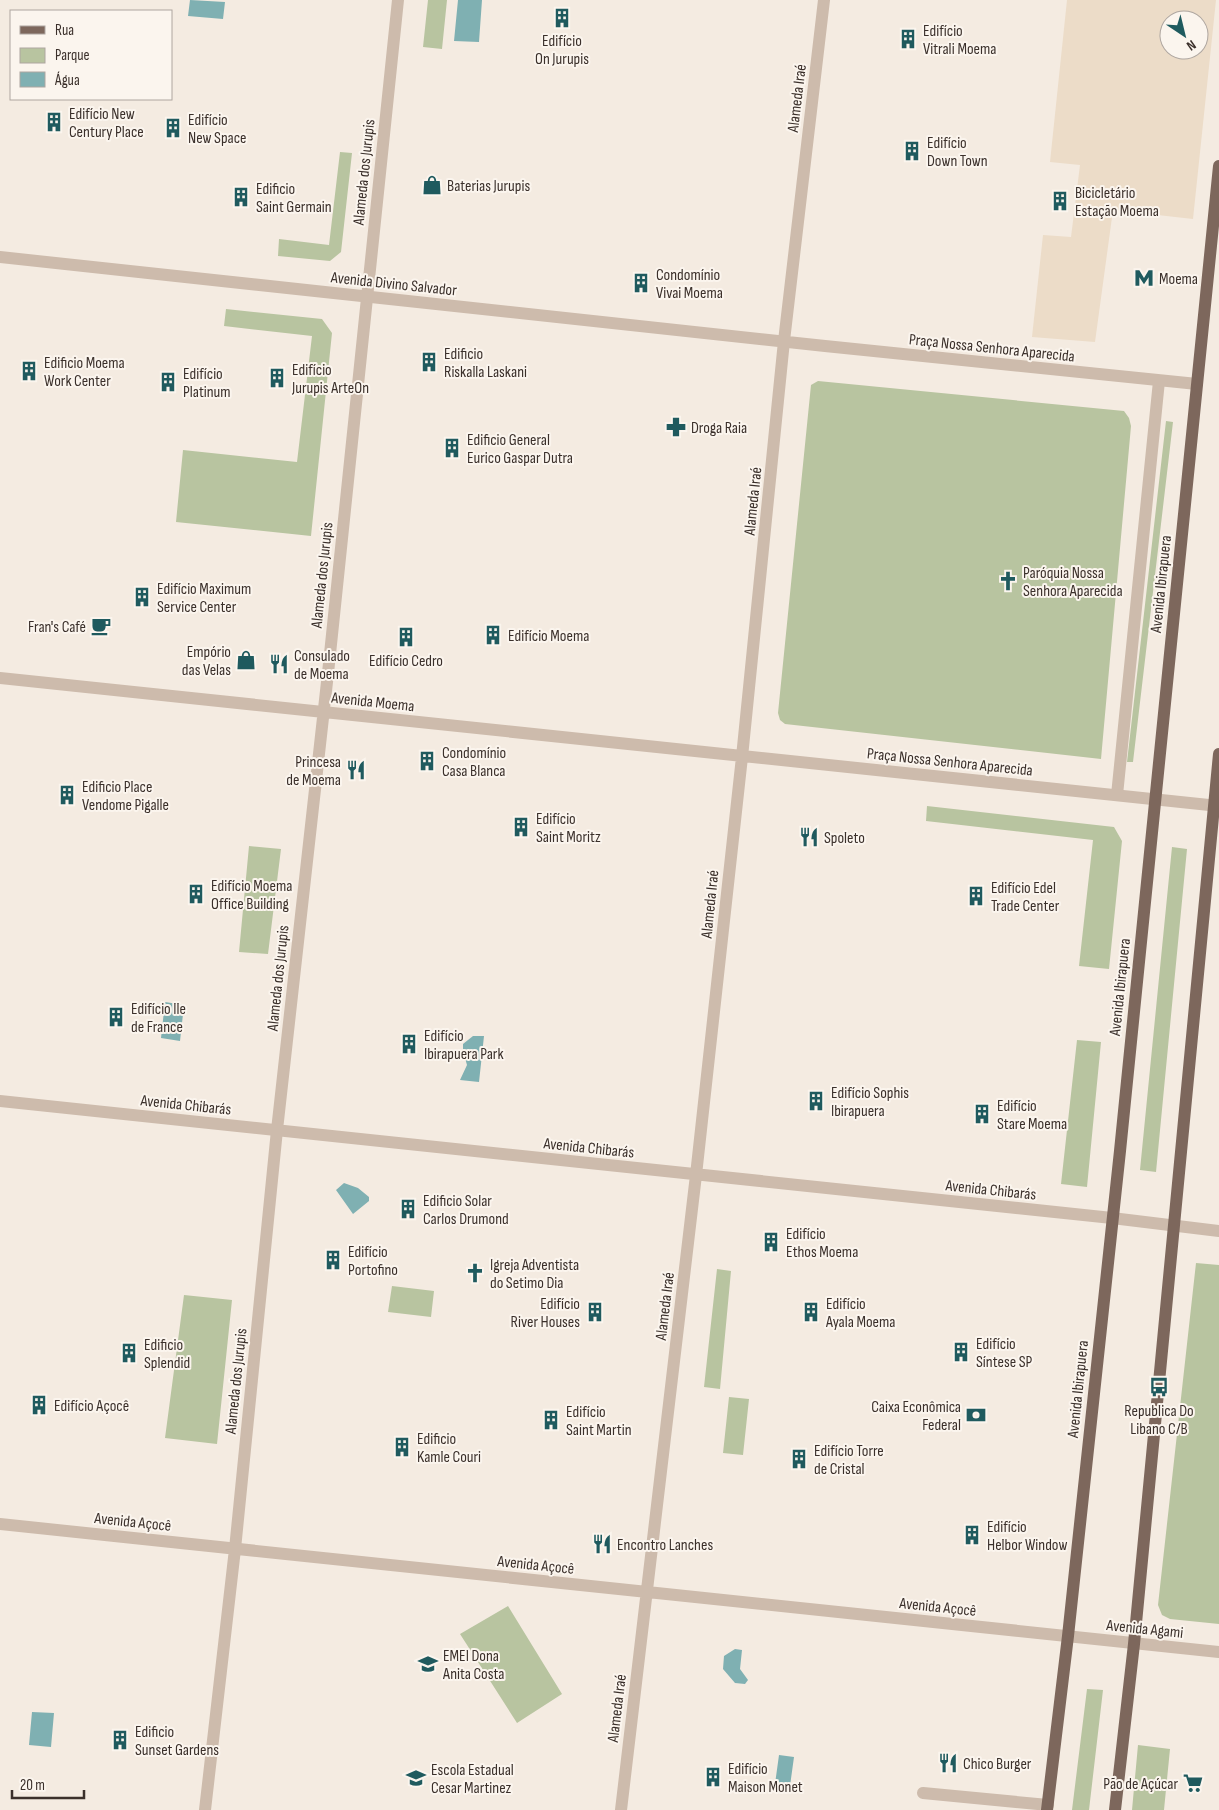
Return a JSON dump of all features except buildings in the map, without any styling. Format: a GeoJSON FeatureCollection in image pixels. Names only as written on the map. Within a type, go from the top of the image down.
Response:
{"type":"FeatureCollection","features":[{"type":"Feature","properties":{"kind":"main road","name":"Avenida Ibirapuera"},"geometry":{"type":"LineString","coordinates":[[1047,1807],[1068,1636],[1120,1151],[1219,166]]}},
{"type":"Feature","properties":{"kind":"main road"},"geometry":{"type":"LineString","coordinates":[[1115,1810],[1134,1644],[1217,806],[1219,754]]}},
{"type":"Feature","properties":{"kind":"street","name":"Alameda dos Jurupis"},"geometry":{"type":"LineString","coordinates":[[206,1810],[398,0]]}},
{"type":"Feature","properties":{"kind":"street","name":"Alameda Iraé"},"geometry":{"type":"LineString","coordinates":[[621,1810],[696,1175],[742,756],[784,341],[824,0]]}},
{"type":"Feature","properties":{"kind":"street","name":"Avenida Divino Salvador"},"geometry":{"type":"LineString","coordinates":[[0,257],[784,341]]}},
{"type":"Feature","properties":{"kind":"street","name":"Praça Nossa Senhora Aparecida"},"geometry":{"type":"LineString","coordinates":[[784,341],[1197,384]]}},
{"type":"Feature","properties":{"kind":"street","name":"Avenida Ibirapuera"},"geometry":{"type":"LineString","coordinates":[[1117,795],[1159,381]]}},
{"type":"Feature","properties":{"kind":"street","name":"Avenida Moema"},"geometry":{"type":"LineString","coordinates":[[0,678],[742,756]]}},
{"type":"Feature","properties":{"kind":"street","name":"Praça Nossa Senhora Aparecida"},"geometry":{"type":"LineString","coordinates":[[742,756],[1155,798]]}},
{"type":"Feature","properties":{"kind":"street"},"geometry":{"type":"LineString","coordinates":[[1155,798],[1217,806]]}},
{"type":"Feature","properties":{"kind":"street","name":"Avenida Chibarás"},"geometry":{"type":"LineString","coordinates":[[0,1101],[1112,1218],[1219,1231]]}},
{"type":"Feature","properties":{"kind":"street","name":"Avenida Açocê"},"geometry":{"type":"LineString","coordinates":[[0,1524],[1068,1636]]}},
{"type":"Feature","properties":{"kind":"street","name":"Avenida Agami"},"geometry":{"type":"LineString","coordinates":[[1068,1636],[1219,1652]]}},
{"type":"Feature","properties":{"kind":"street"},"geometry":{"type":"LineString","coordinates":[[923,1792],[1047,1807]]}},
{"type":"Feature","properties":{"kind":"green space"},"geometry":{"type":"Polygon","coordinates":[[[428,0],[447,0],[442,49],[423,47],[428,0]]]}},
{"type":"Feature","properties":{"kind":"green space"},"geometry":{"type":"Polygon","coordinates":[[[340,152],[352,153],[341,252],[330,261],[278,256],[279,239],[329,245],[340,152]]]}},
{"type":"Feature","properties":{"kind":"green space"},"geometry":{"type":"Polygon","coordinates":[[[226,309],[322,319],[332,333],[311,536],[176,522],[183,450],[297,462],[312,336],[224,326],[226,309]]]}},
{"type":"Feature","properties":{"kind":"green space"},"geometry":{"type":"Polygon","coordinates":[[[818,381],[1124,411],[1129,418],[1131,426],[1101,759],[785,724],[780,720],[778,713],[811,385],[818,381]]]}},
{"type":"Feature","properties":{"kind":"green space"},"geometry":{"type":"Polygon","coordinates":[[[1166,421],[1173,422],[1133,762],[1127,762],[1166,421]]]}},
{"type":"Feature","properties":{"kind":"green space"},"geometry":{"type":"Polygon","coordinates":[[[927,806],[1114,827],[1122,841],[1109,969],[1079,966],[1093,840],[926,821],[927,806]]]}},
{"type":"Feature","properties":{"kind":"green space"},"geometry":{"type":"Polygon","coordinates":[[[249,846],[281,849],[268,954],[239,952],[249,846]]]}},
{"type":"Feature","properties":{"kind":"green space"},"geometry":{"type":"Polygon","coordinates":[[[1172,847],[1187,849],[1156,1172],[1140,1170],[1172,847]]]}},
{"type":"Feature","properties":{"kind":"green space"},"geometry":{"type":"Polygon","coordinates":[[[1077,1040],[1101,1042],[1087,1187],[1061,1184],[1077,1040]]]}},
{"type":"Feature","properties":{"kind":"green space"},"geometry":{"type":"Polygon","coordinates":[[[1196,1263],[1219,1265],[1219,1624],[1170,1619],[1162,1615],[1158,1605],[1196,1263]]]}},
{"type":"Feature","properties":{"kind":"green space"},"geometry":{"type":"Polygon","coordinates":[[[717,1269],[731,1271],[720,1389],[704,1387],[717,1269]]]}},
{"type":"Feature","properties":{"kind":"green space"},"geometry":{"type":"Polygon","coordinates":[[[392,1286],[434,1291],[431,1317],[388,1312],[392,1286]]]}},
{"type":"Feature","properties":{"kind":"green space"},"geometry":{"type":"Polygon","coordinates":[[[184,1295],[232,1300],[217,1444],[165,1438],[184,1295]]]}},
{"type":"Feature","properties":{"kind":"green space"},"geometry":{"type":"Polygon","coordinates":[[[729,1397],[749,1399],[743,1455],[723,1453],[729,1397]]]}},
{"type":"Feature","properties":{"kind":"green space"},"geometry":{"type":"Polygon","coordinates":[[[508,1606],[562,1694],[517,1723],[460,1634],[508,1606]]]}},
{"type":"Feature","properties":{"kind":"green space"},"geometry":{"type":"Polygon","coordinates":[[[1087,1689],[1103,1690],[1089,1810],[1072,1810],[1087,1689]]]}},
{"type":"Feature","properties":{"kind":"green space"},"geometry":{"type":"Polygon","coordinates":[[[1138,1745],[1170,1749],[1164,1810],[1132,1810],[1138,1745]]]}},
{"type":"Feature","properties":{"kind":"shaded area"},"geometry":{"type":"Polygon","coordinates":[[[1067,0],[1216,0],[1193,219],[1113,210],[1095,342],[1032,337],[1043,235],[1071,237],[1080,165],[1050,162],[1067,0]]]}},
{"type":"Feature","properties":{"kind":"water"},"geometry":{"type":"Polygon","coordinates":[[[190,0],[225,2],[223,19],[188,16],[190,0]]]}},
{"type":"Feature","properties":{"kind":"water"},"geometry":{"type":"Polygon","coordinates":[[[458,0],[482,0],[479,42],[454,41],[458,0]]]}},
{"type":"Feature","properties":{"kind":"water"},"geometry":{"type":"Polygon","coordinates":[[[165,1002],[184,1005],[180,1041],[161,1038],[165,1002]]]}},
{"type":"Feature","properties":{"kind":"water"},"geometry":{"type":"Polygon","coordinates":[[[473,1036],[484,1036],[479,1082],[460,1080],[467,1065],[463,1044],[473,1036]]]}},
{"type":"Feature","properties":{"kind":"water"},"geometry":{"type":"Polygon","coordinates":[[[344,1183],[358,1188],[369,1197],[369,1201],[353,1214],[336,1190],[344,1183]]]}},
{"type":"Feature","properties":{"kind":"water"},"geometry":{"type":"Polygon","coordinates":[[[735,1649],[742,1650],[740,1669],[748,1680],[745,1684],[735,1683],[723,1669],[724,1656],[735,1649]]]}},
{"type":"Feature","properties":{"kind":"water"},"geometry":{"type":"Polygon","coordinates":[[[32,1712],[54,1713],[51,1747],[29,1745],[32,1712]]]}},
{"type":"Feature","properties":{"kind":"water"},"geometry":{"type":"Polygon","coordinates":[[[779,1755],[794,1757],[790,1786],[775,1784],[779,1755]]]}},
{"type":"Feature","properties":{"kind":"place","name":"Edifício On Jurupis"},"geometry":{"type":"Point","coordinates":[562,18]}},
{"type":"Feature","properties":{"kind":"place","name":"Edifício Vitrali Moema"},"geometry":{"type":"Point","coordinates":[908,39]}},
{"type":"Feature","properties":{"kind":"place","name":"Edifício New Century Place"},"geometry":{"type":"Point","coordinates":[54,122]}},
{"type":"Feature","properties":{"kind":"place","name":"Edifício New Space"},"geometry":{"type":"Point","coordinates":[173,128]}},
{"type":"Feature","properties":{"kind":"place","name":"Edifício Down Town"},"geometry":{"type":"Point","coordinates":[912,151]}},
{"type":"Feature","properties":{"kind":"place","name":"Baterias Jurupis"},"geometry":{"type":"Point","coordinates":[432,185]}},
{"type":"Feature","properties":{"kind":"place","name":"Edificio Saint Germain"},"geometry":{"type":"Point","coordinates":[241,197]}},
{"type":"Feature","properties":{"kind":"place","name":"Bicicletário Estação Moema"},"geometry":{"type":"Point","coordinates":[1060,201]}},
{"type":"Feature","properties":{"kind":"place","name":"Moema"},"geometry":{"type":"Point","coordinates":[1144,278]}},
{"type":"Feature","properties":{"kind":"place","name":"Condomínio Vivai Moema"},"geometry":{"type":"Point","coordinates":[641,283]}},
{"type":"Feature","properties":{"kind":"place","name":"Edificio Riskalla Laskani"},"geometry":{"type":"Point","coordinates":[429,362]}},
{"type":"Feature","properties":{"kind":"place","name":"Edificio Moema Work Center"},"geometry":{"type":"Point","coordinates":[29,371]}},
{"type":"Feature","properties":{"kind":"place","name":"Edifício Jurupis ArteOn"},"geometry":{"type":"Point","coordinates":[277,378]}},
{"type":"Feature","properties":{"kind":"place","name":"Edifício Platinum"},"geometry":{"type":"Point","coordinates":[168,382]}},
{"type":"Feature","properties":{"kind":"place","name":"Droga Raia"},"geometry":{"type":"Point","coordinates":[676,427]}},
{"type":"Feature","properties":{"kind":"place","name":"Edificio General Eurico Gaspar Dutra"},"geometry":{"type":"Point","coordinates":[452,448]}},
{"type":"Feature","properties":{"kind":"place","name":"Paróquia Nossa Senhora Aparecida"},"geometry":{"type":"Point","coordinates":[1008,581]}},
{"type":"Feature","properties":{"kind":"place","name":"Edifício Maximum Service Center"},"geometry":{"type":"Point","coordinates":[142,597]}},
{"type":"Feature","properties":{"kind":"place","name":"Fran's Café"},"geometry":{"type":"Point","coordinates":[101,626]}},
{"type":"Feature","properties":{"kind":"place","name":"Edifício Moema"},"geometry":{"type":"Point","coordinates":[493,635]}},
{"type":"Feature","properties":{"kind":"place","name":"Edifício Cedro"},"geometry":{"type":"Point","coordinates":[406,637]}},
{"type":"Feature","properties":{"kind":"place","name":"Empório das Velas"},"geometry":{"type":"Point","coordinates":[246,660]}},
{"type":"Feature","properties":{"kind":"place","name":"Consulado de Moema"},"geometry":{"type":"Point","coordinates":[279,664]}},
{"type":"Feature","properties":{"kind":"place","name":"Condomínio Casa Blanca"},"geometry":{"type":"Point","coordinates":[427,761]}},
{"type":"Feature","properties":{"kind":"place","name":"Princesa de Moema"},"geometry":{"type":"Point","coordinates":[356,770]}},
{"type":"Feature","properties":{"kind":"place","name":"Edificio Place Vendome Pigalle"},"geometry":{"type":"Point","coordinates":[67,795]}},
{"type":"Feature","properties":{"kind":"place","name":"Edifício Saint Moritz"},"geometry":{"type":"Point","coordinates":[521,827]}},
{"type":"Feature","properties":{"kind":"place","name":"Spoleto"},"geometry":{"type":"Point","coordinates":[809,837]}},
{"type":"Feature","properties":{"kind":"place","name":"Edifício Moema Office Building"},"geometry":{"type":"Point","coordinates":[196,894]}},
{"type":"Feature","properties":{"kind":"place","name":"Edifício Edel Trade Center"},"geometry":{"type":"Point","coordinates":[976,896]}},
{"type":"Feature","properties":{"kind":"place","name":"Edifício Ile de France"},"geometry":{"type":"Point","coordinates":[116,1017]}},
{"type":"Feature","properties":{"kind":"place","name":"Edifício Ibirapuera Park"},"geometry":{"type":"Point","coordinates":[409,1044]}},
{"type":"Feature","properties":{"kind":"place","name":"Edifício Sophis Ibirapuera"},"geometry":{"type":"Point","coordinates":[816,1101]}},
{"type":"Feature","properties":{"kind":"place","name":"Edifício Stare Moema"},"geometry":{"type":"Point","coordinates":[982,1114]}},
{"type":"Feature","properties":{"kind":"place","name":"Edificio Solar Carlos Drumond"},"geometry":{"type":"Point","coordinates":[408,1209]}},
{"type":"Feature","properties":{"kind":"place","name":"Edifício Ethos Moema"},"geometry":{"type":"Point","coordinates":[771,1242]}},
{"type":"Feature","properties":{"kind":"place","name":"Edifício Portofino"},"geometry":{"type":"Point","coordinates":[333,1260]}},
{"type":"Feature","properties":{"kind":"place","name":"Igreja Adventista do Setimo Dia"},"geometry":{"type":"Point","coordinates":[475,1273]}},
{"type":"Feature","properties":{"kind":"place","name":"Edifício River Houses"},"geometry":{"type":"Point","coordinates":[595,1312]}},
{"type":"Feature","properties":{"kind":"place","name":"Edifício Ayala Moema"},"geometry":{"type":"Point","coordinates":[811,1312]}},
{"type":"Feature","properties":{"kind":"place","name":"Edifício Síntese SP"},"geometry":{"type":"Point","coordinates":[961,1352]}},
{"type":"Feature","properties":{"kind":"place","name":"Edificio Splendid"},"geometry":{"type":"Point","coordinates":[129,1353]}},
{"type":"Feature","properties":{"kind":"place","name":"Republica Do Libano C/B"},"geometry":{"type":"Point","coordinates":[1159,1387]}},
{"type":"Feature","properties":{"kind":"place","name":"Edifício Açocê"},"geometry":{"type":"Point","coordinates":[39,1405]}},
{"type":"Feature","properties":{"kind":"place","name":"Caixa Econômica Federal"},"geometry":{"type":"Point","coordinates":[976,1415]}},
{"type":"Feature","properties":{"kind":"place","name":"Edifício Saint Martin"},"geometry":{"type":"Point","coordinates":[551,1420]}},
{"type":"Feature","properties":{"kind":"place","name":"Edificio Kamle Couri"},"geometry":{"type":"Point","coordinates":[402,1447]}},
{"type":"Feature","properties":{"kind":"place","name":"Edifício Torre de Cristal"},"geometry":{"type":"Point","coordinates":[799,1459]}},
{"type":"Feature","properties":{"kind":"place","name":"Edifício Helbor Window"},"geometry":{"type":"Point","coordinates":[972,1535]}},
{"type":"Feature","properties":{"kind":"place","name":"Encontro Lanches"},"geometry":{"type":"Point","coordinates":[602,1544]}},
{"type":"Feature","properties":{"kind":"place","name":"EMEI Dona Anita Costa"},"geometry":{"type":"Point","coordinates":[428,1664]}},
{"type":"Feature","properties":{"kind":"place","name":"Edificio Sunset Gardens"},"geometry":{"type":"Point","coordinates":[120,1740]}},
{"type":"Feature","properties":{"kind":"place","name":"Chico Burger"},"geometry":{"type":"Point","coordinates":[948,1763]}},
{"type":"Feature","properties":{"kind":"place","name":"Edifício Maison Monet"},"geometry":{"type":"Point","coordinates":[713,1777]}},
{"type":"Feature","properties":{"kind":"place","name":"Escola Estadual Cesar Martinez"},"geometry":{"type":"Point","coordinates":[416,1778]}},
{"type":"Feature","properties":{"kind":"place","name":"Pão de Açúcar"},"geometry":{"type":"Point","coordinates":[1193,1783]}}]}
